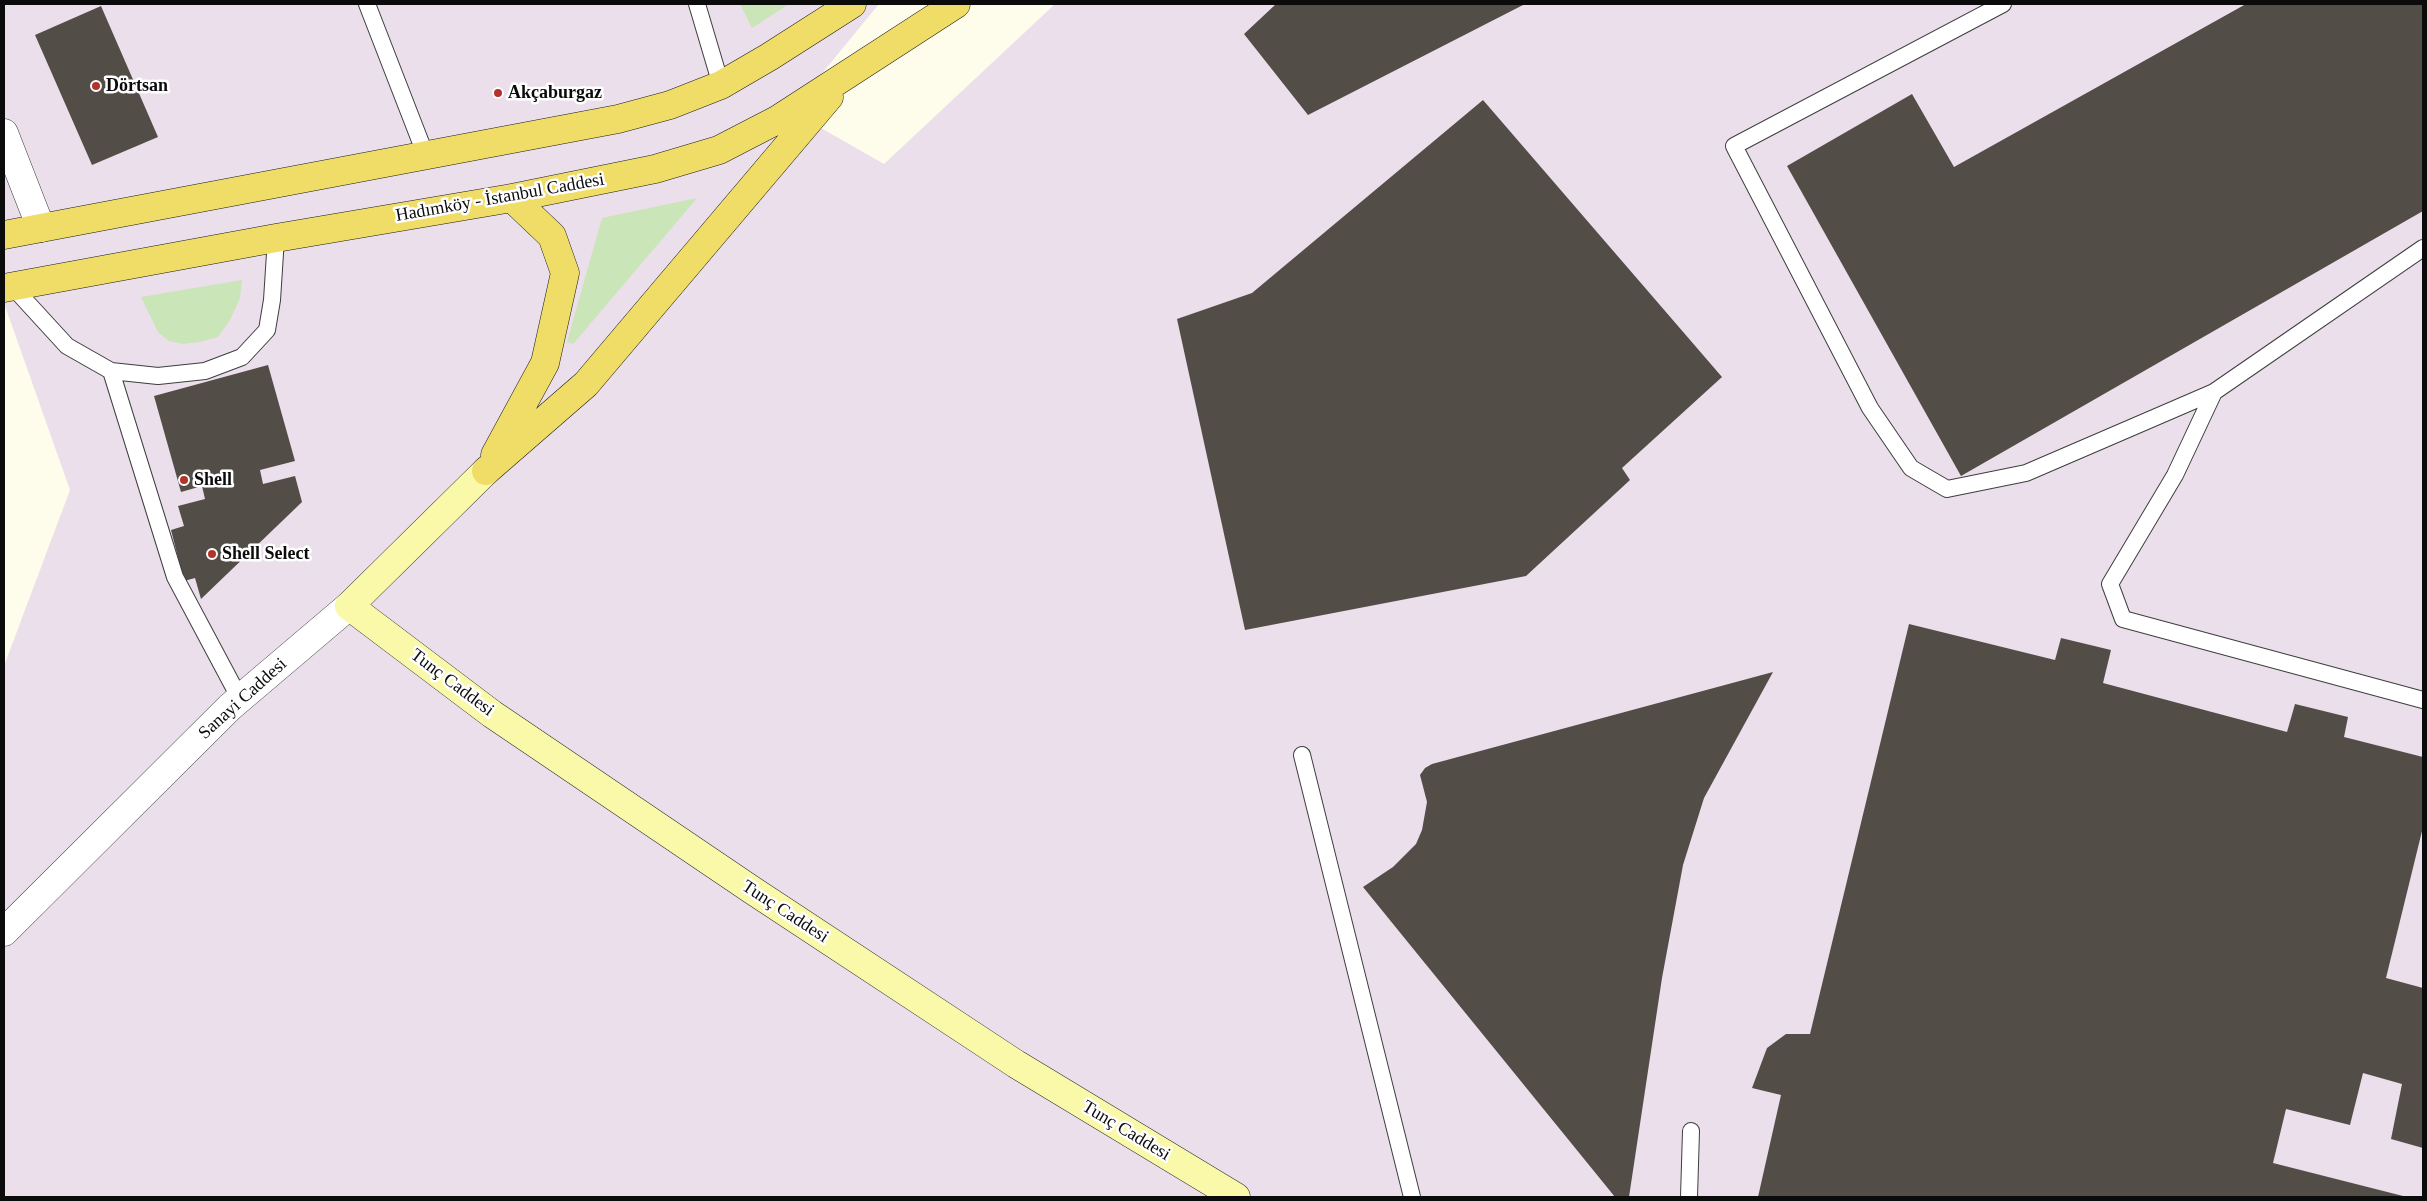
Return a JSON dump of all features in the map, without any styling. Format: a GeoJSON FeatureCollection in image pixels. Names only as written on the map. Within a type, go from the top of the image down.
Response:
{"type":"FeatureCollection","features":[{"type":"Feature","properties":{"kind":"main road"},"geometry":{"type":"LineString","coordinates":[[4,235],[618,119],[670,105],[721,85],[852,4]]}},
{"type":"Feature","properties":{"kind":"main road","name":"Hadımköy - İstanbul Caddesi"},"geometry":{"type":"LineString","coordinates":[[8,287],[276,238],[512,198],[655,169],[719,150],[778,120],[956,4]]}},
{"type":"Feature","properties":{"kind":"main road"},"geometry":{"type":"LineString","coordinates":[[486,471],[586,384],[847,76]]}},
{"type":"Feature","properties":{"kind":"main road"},"geometry":{"type":"LineString","coordinates":[[486,471],[545,363],[565,273],[552,236],[512,198]]}},
{"type":"Feature","properties":{"kind":"main road","name":"Sanayi Caddesi"},"geometry":{"type":"LineString","coordinates":[[349,606],[486,471]]}},
{"type":"Feature","properties":{"kind":"main road","name":"Tunç Caddesi"},"geometry":{"type":"LineString","coordinates":[[349,606],[492,714],[760,896],[1016,1064],[1236,1197]]}},
{"type":"Feature","properties":{"kind":"street"},"geometry":{"type":"LineString","coordinates":[[4,133],[41,228]]}},
{"type":"Feature","properties":{"kind":"street","name":"Sanayi Caddesi"},"geometry":{"type":"LineString","coordinates":[[4,932],[240,698],[349,606]]}},
{"type":"Feature","properties":{"kind":"lane"},"geometry":{"type":"LineString","coordinates":[[367,4],[426,156]]}},
{"type":"Feature","properties":{"kind":"lane"},"geometry":{"type":"LineString","coordinates":[[698,4],[721,85]]}},
{"type":"Feature","properties":{"kind":"lane"},"geometry":{"type":"LineString","coordinates":[[2003,4],[1734,146],[1870,408],[1911,468],[1947,489],[2026,473],[2214,392],[2423,248]]}},
{"type":"Feature","properties":{"kind":"lane"},"geometry":{"type":"LineString","coordinates":[[8,287],[67,346],[111,371],[158,376],[205,371],[242,357],[267,330],[272,300],[276,238]]}},
{"type":"Feature","properties":{"kind":"lane"},"geometry":{"type":"LineString","coordinates":[[111,371],[175,577],[240,698]]}},
{"type":"Feature","properties":{"kind":"lane"},"geometry":{"type":"LineString","coordinates":[[2214,392],[2175,475],[2110,584],[2123,619],[2423,700]]}},
{"type":"Feature","properties":{"kind":"lane"},"geometry":{"type":"LineString","coordinates":[[1302,755],[1412,1197]]}},
{"type":"Feature","properties":{"kind":"lane"},"geometry":{"type":"LineString","coordinates":[[1689,1197],[1691,1131]]}},
{"type":"Feature","properties":{"kind":"shaded area"},"geometry":{"type":"Polygon","coordinates":[[[4,4],[879,4],[791,111],[884,164],[1055,4],[2423,4],[2423,1197],[4,1197],[4,666],[70,490],[4,303],[4,4]]]}},
{"type":"Feature","properties":{"kind":"green space"},"geometry":{"type":"Polygon","coordinates":[[[740,4],[789,4],[752,28],[740,4]]]}},
{"type":"Feature","properties":{"kind":"green space"},"geometry":{"type":"Polygon","coordinates":[[[697,198],[573,344],[567,342],[602,218],[697,198]]]}},
{"type":"Feature","properties":{"kind":"green space"},"geometry":{"type":"Polygon","coordinates":[[[242,280],[240,298],[230,320],[218,337],[199,342],[183,344],[169,341],[158,332],[141,297],[242,280]]]}},
{"type":"Feature","properties":{"kind":"building"},"geometry":{"type":"Polygon","coordinates":[[[1276,4],[1525,4],[1308,115],[1244,34],[1276,4]]]}},
{"type":"Feature","properties":{"kind":"building"},"geometry":{"type":"Polygon","coordinates":[[[2246,4],[2423,4],[2423,211],[1961,476],[1787,166],[1912,94],[1954,167],[2246,4]]]}},
{"type":"Feature","properties":{"kind":"building","name":"Dörtsan"},"geometry":{"type":"Polygon","coordinates":[[[101,6],[158,137],[92,165],[35,35],[101,6]]]}},
{"type":"Feature","properties":{"kind":"building"},"geometry":{"type":"Polygon","coordinates":[[[1483,100],[1722,377],[1622,468],[1630,480],[1526,576],[1245,630],[1177,319],[1252,293],[1483,100]]]}},
{"type":"Feature","properties":{"kind":"building"},"geometry":{"type":"Polygon","coordinates":[[[268,365],[295,461],[260,470],[263,484],[295,476],[302,502],[201,599],[195,578],[184,581],[171,530],[184,526],[178,506],[205,499],[202,486],[181,492],[154,396],[268,365]]]}},
{"type":"Feature","properties":{"kind":"building"},"geometry":{"type":"Polygon","coordinates":[[[1909,624],[2055,660],[2061,638],[2111,650],[2103,683],[2287,732],[2295,704],[2348,717],[2344,737],[2423,757],[2423,827],[2386,978],[2423,988],[2423,1148],[2391,1139],[2402,1084],[2363,1073],[2350,1125],[2286,1109],[2273,1163],[2407,1197],[1758,1197],[1781,1095],[1752,1088],[1767,1048],[1786,1034],[1810,1034],[1909,624]]]}},
{"type":"Feature","properties":{"kind":"building"},"geometry":{"type":"Polygon","coordinates":[[[1773,672],[1704,798],[1683,865],[1662,978],[1629,1197],[1615,1197],[1363,887],[1393,867],[1416,844],[1422,830],[1427,802],[1420,775],[1425,768],[1432,764],[1773,672]]]}},
{"type":"Feature","properties":{"kind":"place","name":"Dörtsan"},"geometry":{"type":"Point","coordinates":[96,86]}},
{"type":"Feature","properties":{"kind":"place","name":"Akçaburgaz"},"geometry":{"type":"Point","coordinates":[498,93]}},
{"type":"Feature","properties":{"kind":"place","name":"Shell"},"geometry":{"type":"Point","coordinates":[184,480]}},
{"type":"Feature","properties":{"kind":"place","name":"Shell Select"},"geometry":{"type":"Point","coordinates":[212,554]}}]}
